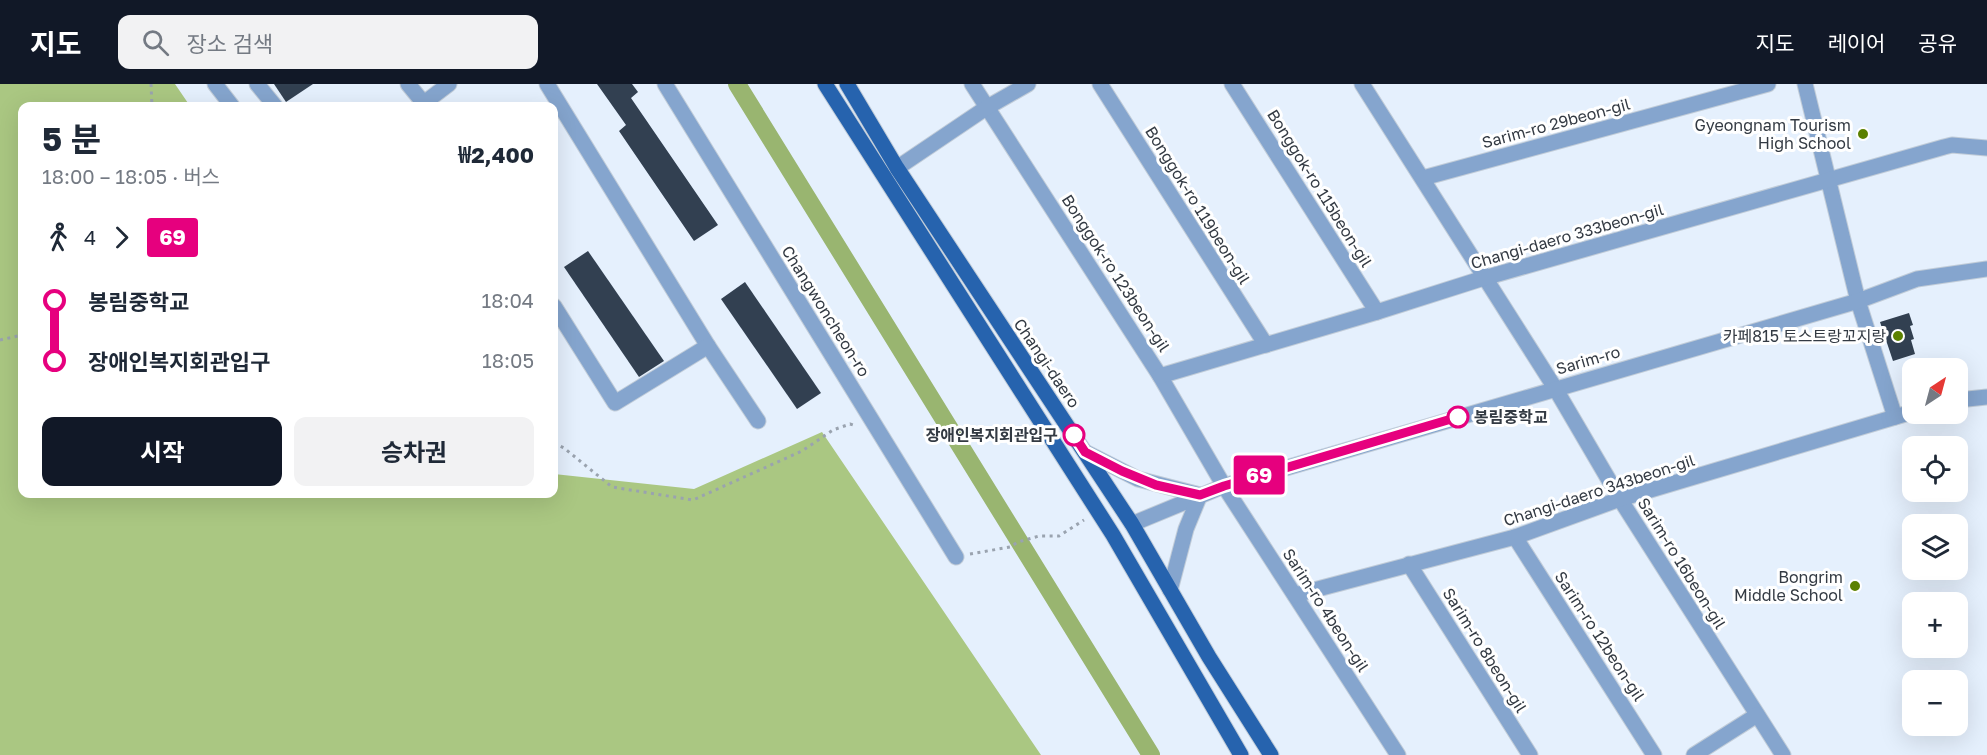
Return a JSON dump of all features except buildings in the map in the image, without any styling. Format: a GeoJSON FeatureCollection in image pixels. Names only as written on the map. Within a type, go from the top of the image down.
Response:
{"type":"FeatureCollection","features":[{"type":"Feature","properties":{"kind":"main road"},"geometry":{"type":"LineString","coordinates":[[825,84],[1103,519],[1241,755]]}},
{"type":"Feature","properties":{"kind":"main road","name":"Changi-daero"},"geometry":{"type":"LineString","coordinates":[[847,84],[897,168],[1132,524],[1209,657],[1271,755]]}},
{"type":"Feature","properties":{"kind":"street"},"geometry":{"type":"LineString","coordinates":[[215,84],[229,102]]}},
{"type":"Feature","properties":{"kind":"street"},"geometry":{"type":"LineString","coordinates":[[257,84],[272,102]]}},
{"type":"Feature","properties":{"kind":"street"},"geometry":{"type":"LineString","coordinates":[[408,84],[423,102]]}},
{"type":"Feature","properties":{"kind":"street"},"geometry":{"type":"LineString","coordinates":[[428,102],[449,84]]}},
{"type":"Feature","properties":{"kind":"street"},"geometry":{"type":"LineString","coordinates":[[547,84],[708,346],[758,421]]}},
{"type":"Feature","properties":{"kind":"street","name":"Changwoncheon-ro"},"geometry":{"type":"LineString","coordinates":[[665,84],[956,557]]}},
{"type":"Feature","properties":{"kind":"street","name":"Bonggok-ro 123beon-gil"},"geometry":{"type":"LineString","coordinates":[[972,84],[1160,376],[1224,486]]}},
{"type":"Feature","properties":{"kind":"street"},"geometry":{"type":"LineString","coordinates":[[897,168],[986,108],[1028,84]]}},
{"type":"Feature","properties":{"kind":"street","name":"Bonggok-ro 119beon-gil"},"geometry":{"type":"LineString","coordinates":[[1100,84],[1266,345]]}},
{"type":"Feature","properties":{"kind":"street","name":"Bonggok-ro 115beon-gil"},"geometry":{"type":"LineString","coordinates":[[1233,84],[1377,312]]}},
{"type":"Feature","properties":{"kind":"street","name":"Sarim-ro 16beon-gil"},"geometry":{"type":"LineString","coordinates":[[1362,84],[1556,388],[1620,499],[1783,755]]}},
{"type":"Feature","properties":{"kind":"street","name":"Sarim-ro 29beon-gil"},"geometry":{"type":"LineString","coordinates":[[1424,178],[1768,84]]}},
{"type":"Feature","properties":{"kind":"street"},"geometry":{"type":"LineString","coordinates":[[1805,84],[1858,301],[1895,417]]}},
{"type":"Feature","properties":{"kind":"street","name":"Changi-daero 333beon-gil"},"geometry":{"type":"LineString","coordinates":[[1160,376],[1484,278],[1944,147],[1952,145],[1987,148]]}},
{"type":"Feature","properties":{"kind":"street","name":"Sarim-ro"},"geometry":{"type":"LineString","coordinates":[[1132,524],[1224,486],[1858,301],[1917,279],[1987,270]]}},
{"type":"Feature","properties":{"kind":"street"},"geometry":{"type":"LineString","coordinates":[[558,312],[615,402],[708,346]]}},
{"type":"Feature","properties":{"kind":"street"},"geometry":{"type":"LineString","coordinates":[[1968,399],[1987,397]]}},
{"type":"Feature","properties":{"kind":"street","name":"Changi-daero 343beon-gil"},"geometry":{"type":"LineString","coordinates":[[1296,595],[1515,537],[1620,499],[1902,415]]}},
{"type":"Feature","properties":{"kind":"street"},"geometry":{"type":"LineString","coordinates":[[1085,452],[1138,479],[1200,495],[1186,528],[1170,590]]}},
{"type":"Feature","properties":{"kind":"street","name":"Sarim-ro 4beon-gil"},"geometry":{"type":"LineString","coordinates":[[1224,486],[1398,755]]}},
{"type":"Feature","properties":{"kind":"street","name":"Sarim-ro 12beon-gil"},"geometry":{"type":"LineString","coordinates":[[1515,537],[1654,755]]}},
{"type":"Feature","properties":{"kind":"street","name":"Sarim-ro 8beon-gil"},"geometry":{"type":"LineString","coordinates":[[1409,564],[1530,755]]}},
{"type":"Feature","properties":{"kind":"street"},"geometry":{"type":"LineString","coordinates":[[1694,755],[1757,715]]}},
{"type":"Feature","properties":{"kind":"path"},"geometry":{"type":"LineString","coordinates":[[151,84],[152,102]]}},
{"type":"Feature","properties":{"kind":"path"},"geometry":{"type":"LineString","coordinates":[[0,340],[18,336]]}},
{"type":"Feature","properties":{"kind":"path"},"geometry":{"type":"LineString","coordinates":[[558,445],[612,487],[693,500],[802,451],[833,430],[850,424],[878,431]]}},
{"type":"Feature","properties":{"kind":"path"},"geometry":{"type":"LineString","coordinates":[[980,552],[1010,547],[1039,536],[1059,536]]}},
{"type":"Feature","properties":{"kind":"green space"},"geometry":{"type":"Polygon","coordinates":[[[0,84],[175,84],[187,102],[18,102],[18,498],[558,498],[558,474],[694,489],[822,432],[1041,755],[0,755],[0,84]]]}},
{"type":"Feature","properties":{"kind":"waterway"},"geometry":{"type":"LineString","coordinates":[[737,84],[1151,755]]}},
{"type":"Feature","properties":{"kind":"bus line","name":"69"},"geometry":{"type":"LineString","coordinates":[[1074,435],[1085,452],[1138,479],[1200,495],[1458,417]]}},
{"type":"Feature","properties":{"kind":"place","name":"Gyeongnam Tourism High School"},"geometry":{"type":"Point","coordinates":[1863,134]}},
{"type":"Feature","properties":{"kind":"place","name":"카페815 토스트랑꼬지랑"},"geometry":{"type":"Point","coordinates":[1898,336]}},
{"type":"Feature","properties":{"kind":"place","name":"봉림중학교"},"geometry":{"type":"Point","coordinates":[1458,417]}},
{"type":"Feature","properties":{"kind":"place","name":"장애인복지회관입구"},"geometry":{"type":"Point","coordinates":[1074,435]}},
{"type":"Feature","properties":{"kind":"place","name":"Bongrim Middle School"},"geometry":{"type":"Point","coordinates":[1855,586]}}]}
